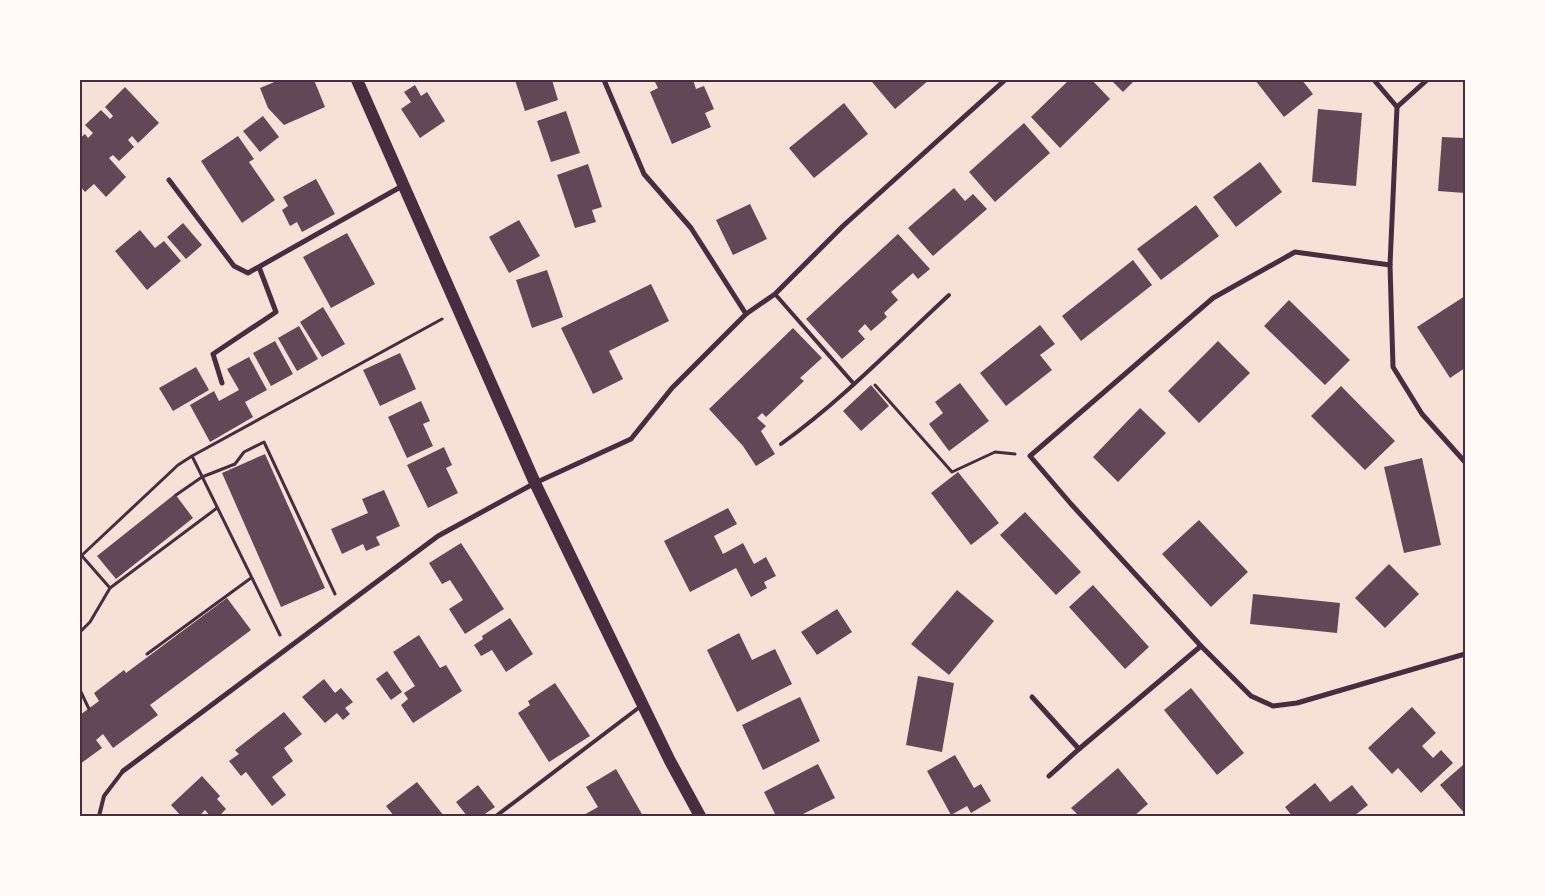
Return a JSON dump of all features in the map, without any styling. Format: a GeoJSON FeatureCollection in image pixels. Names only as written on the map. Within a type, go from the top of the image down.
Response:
{"type":"FeatureCollection","features":[{"type":"Feature","properties":{"kind":"main road"},"geometry":{"type":"LineString","coordinates":[[357,80],[535,483],[643,705],[700,816]]}},
{"type":"Feature","properties":{"kind":"street"},"geometry":{"type":"LineString","coordinates":[[604,80],[644,174],[691,228],[746,314]]}},
{"type":"Feature","properties":{"kind":"street"},"geometry":{"type":"LineString","coordinates":[[123,771],[438,536],[535,483],[631,439],[672,388],[746,314],[774,294],[843,226],[1005,80]]}},
{"type":"Feature","properties":{"kind":"street"},"geometry":{"type":"LineString","coordinates":[[1374,80],[1397,107],[1390,265],[1393,367],[1422,414],[1465,462]]}},
{"type":"Feature","properties":{"kind":"street"},"geometry":{"type":"LineString","coordinates":[[1397,107],[1427,80]]}},
{"type":"Feature","properties":{"kind":"street"},"geometry":{"type":"LineString","coordinates":[[168,180],[234,266],[248,272],[404,185]]}},
{"type":"Feature","properties":{"kind":"street"},"geometry":{"type":"LineString","coordinates":[[1390,265],[1295,252],[1212,298],[1030,456],[1071,504],[1201,646],[1251,696],[1273,706],[1297,702],[1465,654]]}},
{"type":"Feature","properties":{"kind":"street"},"geometry":{"type":"LineString","coordinates":[[222,383],[213,354],[276,312],[259,267]]}},
{"type":"Feature","properties":{"kind":"street"},"geometry":{"type":"LineString","coordinates":[[1049,776],[1201,646]]}},
{"type":"Feature","properties":{"kind":"street"},"geometry":{"type":"LineString","coordinates":[[1032,697],[1080,749]]}},
{"type":"Feature","properties":{"kind":"lane"},"geometry":{"type":"LineString","coordinates":[[774,294],[854,384]]}},
{"type":"Feature","properties":{"kind":"lane"},"geometry":{"type":"LineString","coordinates":[[781,444],[805,427],[854,384],[948,295]]}},
{"type":"Feature","properties":{"kind":"lane"},"geometry":{"type":"LineString","coordinates":[[496,816],[643,705]]}},
{"type":"Feature","properties":{"kind":"lane"},"geometry":{"type":"LineString","coordinates":[[100,816],[104,796],[123,771]]}},
{"type":"Feature","properties":{"kind":"path"},"geometry":{"type":"LineString","coordinates":[[110,588],[81,557],[178,466],[192,456],[458,310]]}},
{"type":"Feature","properties":{"kind":"path"},"geometry":{"type":"LineString","coordinates":[[865,374],[952,472],[995,452],[1030,456]]}},
{"type":"Feature","properties":{"kind":"path"},"geometry":{"type":"LineString","coordinates":[[176,495],[202,478],[235,464],[244,452],[264,442],[341,608]]}},
{"type":"Feature","properties":{"kind":"path"},"geometry":{"type":"LineString","coordinates":[[192,456],[251,578],[288,648]]}},
{"type":"Feature","properties":{"kind":"path"},"geometry":{"type":"LineString","coordinates":[[80,632],[90,622],[110,588],[218,508]]}},
{"type":"Feature","properties":{"kind":"path"},"geometry":{"type":"LineString","coordinates":[[148,654],[251,578]]}},
{"type":"Feature","properties":{"kind":"path"},"geometry":{"type":"LineString","coordinates":[[80,690],[89,709]]}},
{"type":"Feature","properties":{"kind":"building"},"geometry":{"type":"Polygon","coordinates":[[[279,80],[314,80],[325,107],[284,125],[268,108],[260,88],[279,80]]]}},
{"type":"Feature","properties":{"kind":"building"},"geometry":{"type":"Polygon","coordinates":[[[515,80],[552,80],[558,100],[525,111],[515,80]]]}},
{"type":"Feature","properties":{"kind":"building"},"geometry":{"type":"Polygon","coordinates":[[[654,80],[693,80],[696,89],[704,86],[714,109],[705,113],[711,127],[672,144],[650,92],[658,88],[654,80]]]}},
{"type":"Feature","properties":{"kind":"building"},"geometry":{"type":"Polygon","coordinates":[[[874,80],[929,80],[895,109],[872,82],[874,80]]]}},
{"type":"Feature","properties":{"kind":"building"},"geometry":{"type":"Polygon","coordinates":[[[1069,80],[1092,80],[1110,99],[1060,148],[1031,117],[1069,80]]]}},
{"type":"Feature","properties":{"kind":"building"},"geometry":{"type":"Polygon","coordinates":[[[1111,80],[1135,80],[1123,92],[1111,80]]]}},
{"type":"Feature","properties":{"kind":"building"},"geometry":{"type":"Polygon","coordinates":[[[1255,80],[1302,80],[1313,94],[1284,117],[1255,80]]]}},
{"type":"Feature","properties":{"kind":"building"},"geometry":{"type":"Polygon","coordinates":[[[415,85],[421,96],[427,92],[445,121],[420,138],[401,109],[411,102],[404,92],[415,85]]]}},
{"type":"Feature","properties":{"kind":"building"},"geometry":{"type":"Polygon","coordinates":[[[125,87],[159,123],[138,143],[132,136],[128,140],[134,147],[119,161],[113,155],[109,158],[126,177],[106,197],[94,184],[85,192],[80,186],[80,138],[85,134],[88,138],[93,133],[85,125],[101,110],[110,119],[113,116],[105,107],[125,87]]]}},
{"type":"Feature","properties":{"kind":"building"},"geometry":{"type":"Polygon","coordinates":[[[844,103],[868,134],[814,178],[789,148],[844,103]]]}},
{"type":"Feature","properties":{"kind":"building"},"geometry":{"type":"Polygon","coordinates":[[[1318,109],[1362,113],[1356,186],[1312,182],[1318,109]]]}},
{"type":"Feature","properties":{"kind":"building"},"geometry":{"type":"Polygon","coordinates":[[[566,111],[580,153],[551,162],[537,121],[566,111]]]}},
{"type":"Feature","properties":{"kind":"building"},"geometry":{"type":"Polygon","coordinates":[[[263,116],[279,137],[260,152],[243,131],[263,116]]]}},
{"type":"Feature","properties":{"kind":"building"},"geometry":{"type":"Polygon","coordinates":[[[1024,123],[1050,153],[995,202],[969,172],[1024,123]]]}},
{"type":"Feature","properties":{"kind":"building"},"geometry":{"type":"Polygon","coordinates":[[[238,136],[254,159],[249,162],[275,200],[242,223],[201,161],[238,136]]]}},
{"type":"Feature","properties":{"kind":"building"},"geometry":{"type":"Polygon","coordinates":[[[1442,137],[1465,138],[1465,193],[1438,191],[1442,137]]]}},
{"type":"Feature","properties":{"kind":"building"},"geometry":{"type":"Polygon","coordinates":[[[1260,162],[1282,192],[1236,227],[1213,197],[1260,162]]]}},
{"type":"Feature","properties":{"kind":"building"},"geometry":{"type":"Polygon","coordinates":[[[588,164],[602,207],[592,210],[596,222],[575,228],[557,175],[588,164]]]}},
{"type":"Feature","properties":{"kind":"building"},"geometry":{"type":"Polygon","coordinates":[[[316,179],[335,214],[302,232],[297,222],[290,226],[282,210],[288,206],[283,197],[316,179]]]}},
{"type":"Feature","properties":{"kind":"building"},"geometry":{"type":"Polygon","coordinates":[[[954,188],[965,201],[973,194],[987,209],[933,256],[908,228],[954,188]]]}},
{"type":"Feature","properties":{"kind":"building"},"geometry":{"type":"Polygon","coordinates":[[[750,204],[767,239],[733,255],[716,220],[750,204]]]}},
{"type":"Feature","properties":{"kind":"building"},"geometry":{"type":"Polygon","coordinates":[[[1196,205],[1219,236],[1161,280],[1137,249],[1196,205]]]}},
{"type":"Feature","properties":{"kind":"building"},"geometry":{"type":"Polygon","coordinates":[[[519,220],[540,256],[509,273],[489,237],[519,220]]]}},
{"type":"Feature","properties":{"kind":"building"},"geometry":{"type":"Polygon","coordinates":[[[183,223],[202,245],[186,259],[167,237],[183,223]]]}},
{"type":"Feature","properties":{"kind":"building"},"geometry":{"type":"Polygon","coordinates":[[[140,230],[155,248],[164,241],[181,261],[147,290],[115,251],[140,230]]]}},
{"type":"Feature","properties":{"kind":"building"},"geometry":{"type":"Polygon","coordinates":[[[347,233],[375,284],[331,308],[303,257],[347,233]]]}},
{"type":"Feature","properties":{"kind":"building"},"geometry":{"type":"Polygon","coordinates":[[[898,234],[930,269],[918,279],[913,273],[891,292],[898,300],[884,313],[887,317],[871,331],[865,324],[858,331],[865,339],[842,359],[806,319],[898,234]]]}},
{"type":"Feature","properties":{"kind":"building"},"geometry":{"type":"Polygon","coordinates":[[[1133,260],[1152,285],[1081,341],[1062,316],[1133,260]]]}},
{"type":"Feature","properties":{"kind":"building"},"geometry":{"type":"Polygon","coordinates":[[[547,270],[563,317],[532,328],[516,280],[547,270]]]}},
{"type":"Feature","properties":{"kind":"building"},"geometry":{"type":"Polygon","coordinates":[[[651,284],[669,321],[609,351],[623,379],[593,394],[561,328],[651,284]]]}},
{"type":"Feature","properties":{"kind":"building"},"geometry":{"type":"Polygon","coordinates":[[[1465,296],[1465,368],[1450,378],[1417,327],[1465,296]]]}},
{"type":"Feature","properties":{"kind":"building"},"geometry":{"type":"Polygon","coordinates":[[[1289,300],[1350,360],[1325,385],[1264,326],[1289,300]]]}},
{"type":"Feature","properties":{"kind":"building"},"geometry":{"type":"Polygon","coordinates":[[[323,307],[345,344],[322,357],[300,322],[323,307]]]}},
{"type":"Feature","properties":{"kind":"building"},"geometry":{"type":"Polygon","coordinates":[[[1040,325],[1055,344],[1040,355],[1052,370],[1006,406],[980,373],[1040,325]]]}},
{"type":"Feature","properties":{"kind":"building"},"geometry":{"type":"Polygon","coordinates":[[[299,326],[318,359],[297,371],[278,338],[299,326]]]}},
{"type":"Feature","properties":{"kind":"building"},"geometry":{"type":"Polygon","coordinates":[[[793,328],[822,358],[800,378],[804,381],[766,417],[762,413],[757,418],[766,426],[761,431],[775,454],[756,466],[743,446],[709,409],[793,328]]]}},
{"type":"Feature","properties":{"kind":"building"},"geometry":{"type":"Polygon","coordinates":[[[275,341],[293,374],[271,386],[253,353],[275,341]]]}},
{"type":"Feature","properties":{"kind":"building"},"geometry":{"type":"Polygon","coordinates":[[[1218,341],[1250,373],[1199,423],[1168,391],[1218,341]]]}},
{"type":"Feature","properties":{"kind":"building"},"geometry":{"type":"Polygon","coordinates":[[[400,353],[416,389],[380,406],[363,370],[400,353]]]}},
{"type":"Feature","properties":{"kind":"building"},"geometry":{"type":"Polygon","coordinates":[[[249,357],[267,390],[245,402],[253,417],[210,442],[190,405],[214,391],[219,401],[239,390],[227,369],[249,357]]]}},
{"type":"Feature","properties":{"kind":"building"},"geometry":{"type":"Polygon","coordinates":[[[196,367],[209,390],[173,411],[159,388],[196,367]]]}},
{"type":"Feature","properties":{"kind":"building"},"geometry":{"type":"Polygon","coordinates":[[[960,383],[989,421],[949,451],[929,424],[943,413],[935,402],[960,383]]]}},
{"type":"Feature","properties":{"kind":"building"},"geometry":{"type":"Polygon","coordinates":[[[871,385],[889,406],[861,431],[843,411],[871,385]]]}},
{"type":"Feature","properties":{"kind":"building"},"geometry":{"type":"Polygon","coordinates":[[[1341,386],[1395,441],[1365,470],[1311,416],[1341,386]]]}},
{"type":"Feature","properties":{"kind":"building"},"geometry":{"type":"Polygon","coordinates":[[[421,401],[430,421],[423,424],[433,446],[407,458],[388,417],[421,401]]]}},
{"type":"Feature","properties":{"kind":"building"},"geometry":{"type":"Polygon","coordinates":[[[1140,408],[1166,433],[1118,482],[1093,457],[1140,408]]]}},
{"type":"Feature","properties":{"kind":"building"},"geometry":{"type":"Polygon","coordinates":[[[444,447],[452,465],[446,468],[458,493],[428,508],[407,465],[444,447]]]}},
{"type":"Feature","properties":{"kind":"building"},"geometry":{"type":"Polygon","coordinates":[[[265,454],[325,588],[281,607],[222,473],[265,454]]]}},
{"type":"Feature","properties":{"kind":"building"},"geometry":{"type":"Polygon","coordinates":[[[1422,458],[1441,545],[1404,553],[1384,467],[1422,458]]]}},
{"type":"Feature","properties":{"kind":"building"},"geometry":{"type":"Polygon","coordinates":[[[958,472],[999,523],[971,545],[931,493],[958,472]]]}},
{"type":"Feature","properties":{"kind":"building"},"geometry":{"type":"Polygon","coordinates":[[[384,490],[400,526],[376,537],[380,545],[366,551],[363,544],[342,554],[331,529],[368,513],[362,499],[384,490]]]}},
{"type":"Feature","properties":{"kind":"building"},"geometry":{"type":"Polygon","coordinates":[[[175,494],[193,518],[116,579],[97,556],[175,494]]]}},
{"type":"Feature","properties":{"kind":"building"},"geometry":{"type":"Polygon","coordinates":[[[728,508],[737,524],[714,536],[723,554],[743,543],[754,564],[766,557],[776,576],[764,582],[767,588],[751,597],[736,568],[690,592],[664,541],[728,508]]]}},
{"type":"Feature","properties":{"kind":"building"},"geometry":{"type":"Polygon","coordinates":[[[1025,512],[1081,572],[1056,595],[1000,535],[1025,512]]]}},
{"type":"Feature","properties":{"kind":"building"},"geometry":{"type":"Polygon","coordinates":[[[1199,520],[1248,572],[1211,607],[1162,554],[1199,520]]]}},
{"type":"Feature","properties":{"kind":"building"},"geometry":{"type":"Polygon","coordinates":[[[461,543],[504,609],[465,634],[449,609],[463,600],[450,580],[442,584],[429,563],[461,543]]]}},
{"type":"Feature","properties":{"kind":"building"},"geometry":{"type":"Polygon","coordinates":[[[1389,564],[1419,594],[1385,628],[1355,598],[1389,564]]]}},
{"type":"Feature","properties":{"kind":"building"},"geometry":{"type":"Polygon","coordinates":[[[1093,585],[1149,647],[1125,669],[1069,607],[1093,585]]]}},
{"type":"Feature","properties":{"kind":"building"},"geometry":{"type":"Polygon","coordinates":[[[957,590],[994,621],[949,675],[911,644],[957,590]]]}},
{"type":"Feature","properties":{"kind":"building"},"geometry":{"type":"Polygon","coordinates":[[[1253,594],[1340,603],[1337,633],[1250,624],[1253,594]]]}},
{"type":"Feature","properties":{"kind":"building"},"geometry":{"type":"Polygon","coordinates":[[[227,598],[251,630],[150,705],[158,715],[113,748],[103,734],[96,740],[102,748],[80,764],[80,715],[99,701],[94,693],[124,670],[126,673],[227,598]]]}},
{"type":"Feature","properties":{"kind":"building"},"geometry":{"type":"Polygon","coordinates":[[[837,609],[852,632],[817,655],[801,632],[837,609]]]}},
{"type":"Feature","properties":{"kind":"building"},"geometry":{"type":"Polygon","coordinates":[[[510,618],[533,654],[506,672],[492,650],[481,656],[474,645],[483,639],[482,636],[510,618]]]}},
{"type":"Feature","properties":{"kind":"building"},"geometry":{"type":"Polygon","coordinates":[[[739,633],[752,660],[775,649],[792,684],[737,712],[707,650],[739,633]]]}},
{"type":"Feature","properties":{"kind":"building"},"geometry":{"type":"Polygon","coordinates":[[[419,635],[440,668],[446,665],[462,691],[413,723],[401,705],[408,699],[404,693],[415,686],[393,652],[419,635]]]}},
{"type":"Feature","properties":{"kind":"building"},"geometry":{"type":"Polygon","coordinates":[[[387,671],[402,692],[391,700],[376,679],[387,671]]]}},
{"type":"Feature","properties":{"kind":"building"},"geometry":{"type":"Polygon","coordinates":[[[918,676],[954,683],[942,752],[906,745],[918,676]]]}},
{"type":"Feature","properties":{"kind":"building"},"geometry":{"type":"Polygon","coordinates":[[[324,679],[335,693],[341,688],[353,702],[345,708],[350,714],[343,720],[337,713],[325,723],[302,697],[324,679]]]}},
{"type":"Feature","properties":{"kind":"building"},"geometry":{"type":"Polygon","coordinates":[[[555,683],[590,736],[549,762],[518,713],[530,705],[528,701],[555,683]]]}},
{"type":"Feature","properties":{"kind":"building"},"geometry":{"type":"Polygon","coordinates":[[[1191,688],[1244,753],[1217,775],[1164,710],[1191,688]]]}},
{"type":"Feature","properties":{"kind":"building"},"geometry":{"type":"Polygon","coordinates":[[[800,697],[820,741],[763,770],[742,725],[800,697]]]}},
{"type":"Feature","properties":{"kind":"building"},"geometry":{"type":"Polygon","coordinates":[[[1412,707],[1436,733],[1422,746],[1433,758],[1441,750],[1453,763],[1421,793],[1398,768],[1392,774],[1368,748],[1412,707]]]}},
{"type":"Feature","properties":{"kind":"building"},"geometry":{"type":"Polygon","coordinates":[[[284,712],[302,734],[284,748],[293,761],[272,777],[286,795],[272,806],[246,772],[241,776],[229,761],[239,754],[235,750],[284,712]]]}},
{"type":"Feature","properties":{"kind":"building"},"geometry":{"type":"Polygon","coordinates":[[[955,755],[974,788],[981,784],[991,801],[971,813],[967,806],[951,815],[927,771],[955,755]]]}},
{"type":"Feature","properties":{"kind":"building"},"geometry":{"type":"Polygon","coordinates":[[[818,764],[835,798],[799,816],[776,816],[764,792],[818,764]]]}},
{"type":"Feature","properties":{"kind":"building"},"geometry":{"type":"Polygon","coordinates":[[[1463,765],[1465,768],[1465,814],[1440,785],[1463,765]]]}},
{"type":"Feature","properties":{"kind":"building"},"geometry":{"type":"Polygon","coordinates":[[[1118,768],[1148,804],[1134,816],[1079,816],[1071,808],[1118,768]]]}},
{"type":"Feature","properties":{"kind":"building"},"geometry":{"type":"Polygon","coordinates":[[[616,769],[643,816],[582,816],[598,807],[586,787],[616,769]]]}},
{"type":"Feature","properties":{"kind":"building"},"geometry":{"type":"Polygon","coordinates":[[[202,776],[220,796],[217,799],[226,809],[219,816],[210,816],[205,810],[199,816],[181,816],[171,805],[202,776]]]}},
{"type":"Feature","properties":{"kind":"building"},"geometry":{"type":"Polygon","coordinates":[[[417,782],[444,816],[394,816],[386,806],[417,782]]]}},
{"type":"Feature","properties":{"kind":"building"},"geometry":{"type":"Polygon","coordinates":[[[1315,783],[1330,802],[1352,785],[1368,805],[1354,816],[1292,816],[1285,807],[1315,783]]]}},
{"type":"Feature","properties":{"kind":"building"},"geometry":{"type":"Polygon","coordinates":[[[478,785],[495,807],[482,816],[467,816],[456,802],[478,785]]]}}]}
